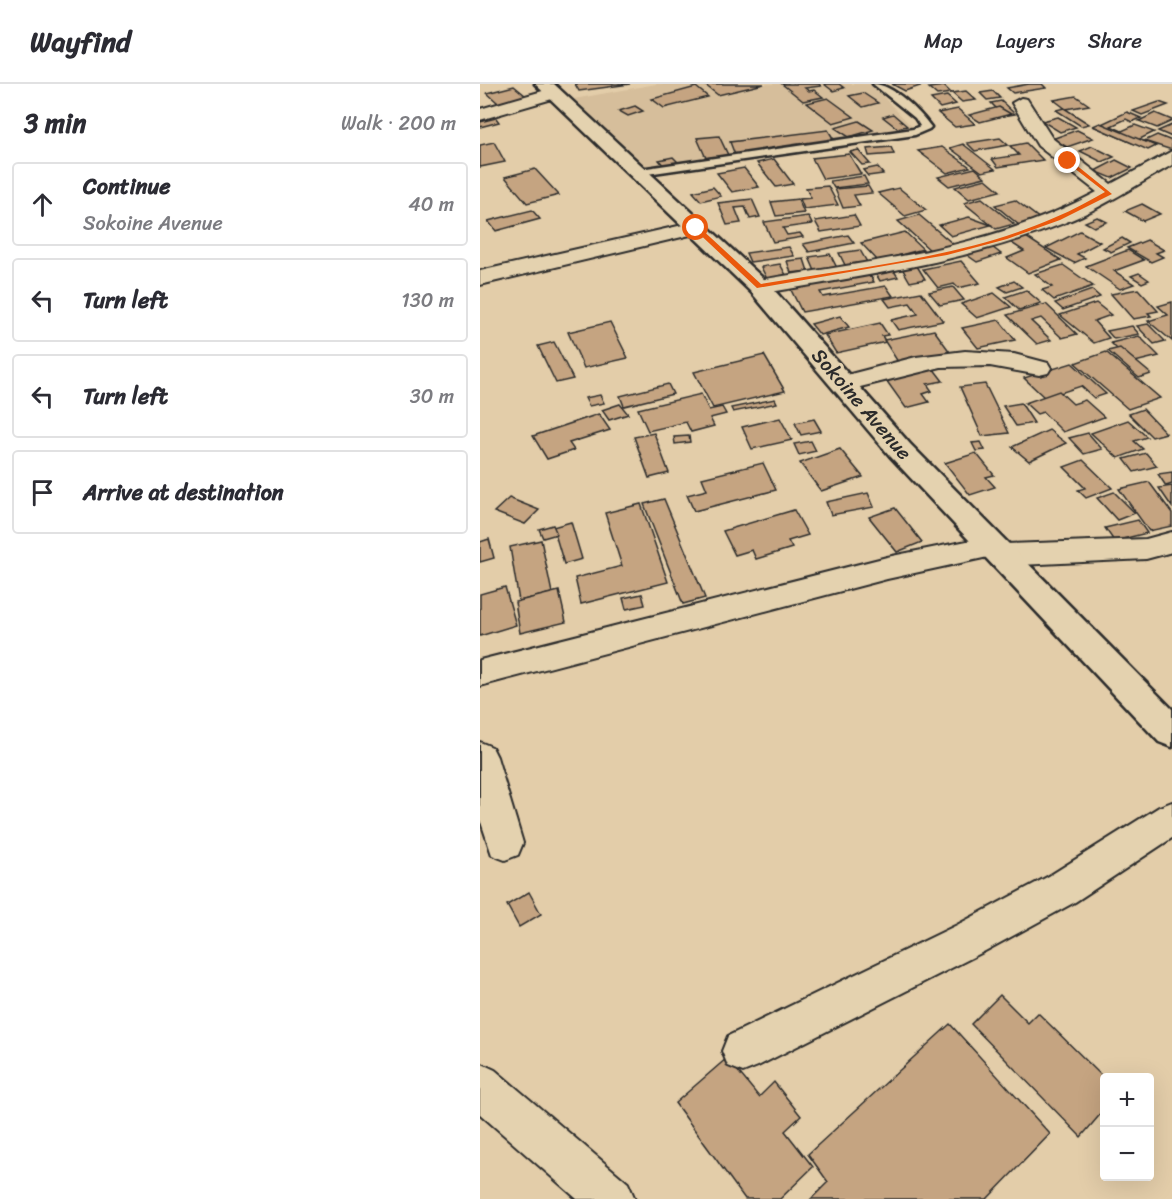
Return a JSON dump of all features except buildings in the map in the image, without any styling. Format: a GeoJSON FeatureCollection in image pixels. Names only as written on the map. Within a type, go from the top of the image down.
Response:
{"type":"FeatureCollection","features":[{"type":"Feature","properties":{"kind":"street","name":"Sokoine Avenue"},"geometry":{"type":"LineString","coordinates":[[549,89],[640,172],[759,287],[900,450],[1172,732]]}},
{"type":"Feature","properties":{"kind":"street"},"geometry":{"type":"LineString","coordinates":[[480,115],[549,89]]}},
{"type":"Feature","properties":{"kind":"street"},"geometry":{"type":"LineString","coordinates":[[1021,104],[1045,142],[1110,193]]}},
{"type":"Feature","properties":{"kind":"street"},"geometry":{"type":"LineString","coordinates":[[759,287],[944,254],[1005,238],[1058,219],[1110,193],[1172,156]]}},
{"type":"Feature","properties":{"kind":"street"},"geometry":{"type":"LineString","coordinates":[[480,278],[696,228]]}},
{"type":"Feature","properties":{"kind":"street"},"geometry":{"type":"LineString","coordinates":[[844,383],[904,366],[980,357],[1011,359],[1039,368]]}},
{"type":"Feature","properties":{"kind":"street"},"geometry":{"type":"LineString","coordinates":[[480,674],[887,568],[997,550],[1146,549],[1172,542]]}},
{"type":"Feature","properties":{"kind":"street"},"geometry":{"type":"LineString","coordinates":[[480,757],[505,843]]}},
{"type":"Feature","properties":{"kind":"street"},"geometry":{"type":"LineString","coordinates":[[743,1051],[971,938],[1062,889],[1172,818]]}},
{"type":"Feature","properties":{"kind":"street"},"geometry":{"type":"LineString","coordinates":[[480,1085],[612,1199]]}},
{"type":"Feature","properties":{"kind":"lane"},"geometry":{"type":"LineString","coordinates":[[640,172],[915,132],[926,127],[918,116],[878,84]]}},
{"type":"Feature","properties":{"kind":"shaded area"},"geometry":{"type":"Polygon","coordinates":[[[656,84],[871,84],[918,133],[650,173],[574,99],[656,84]]]}},
{"type":"Feature","properties":{"kind":"route"},"geometry":{"type":"LineString","coordinates":[[696,228],[759,287],[944,254],[1005,238],[1058,219],[1110,193],[1068,161]]}}]}
